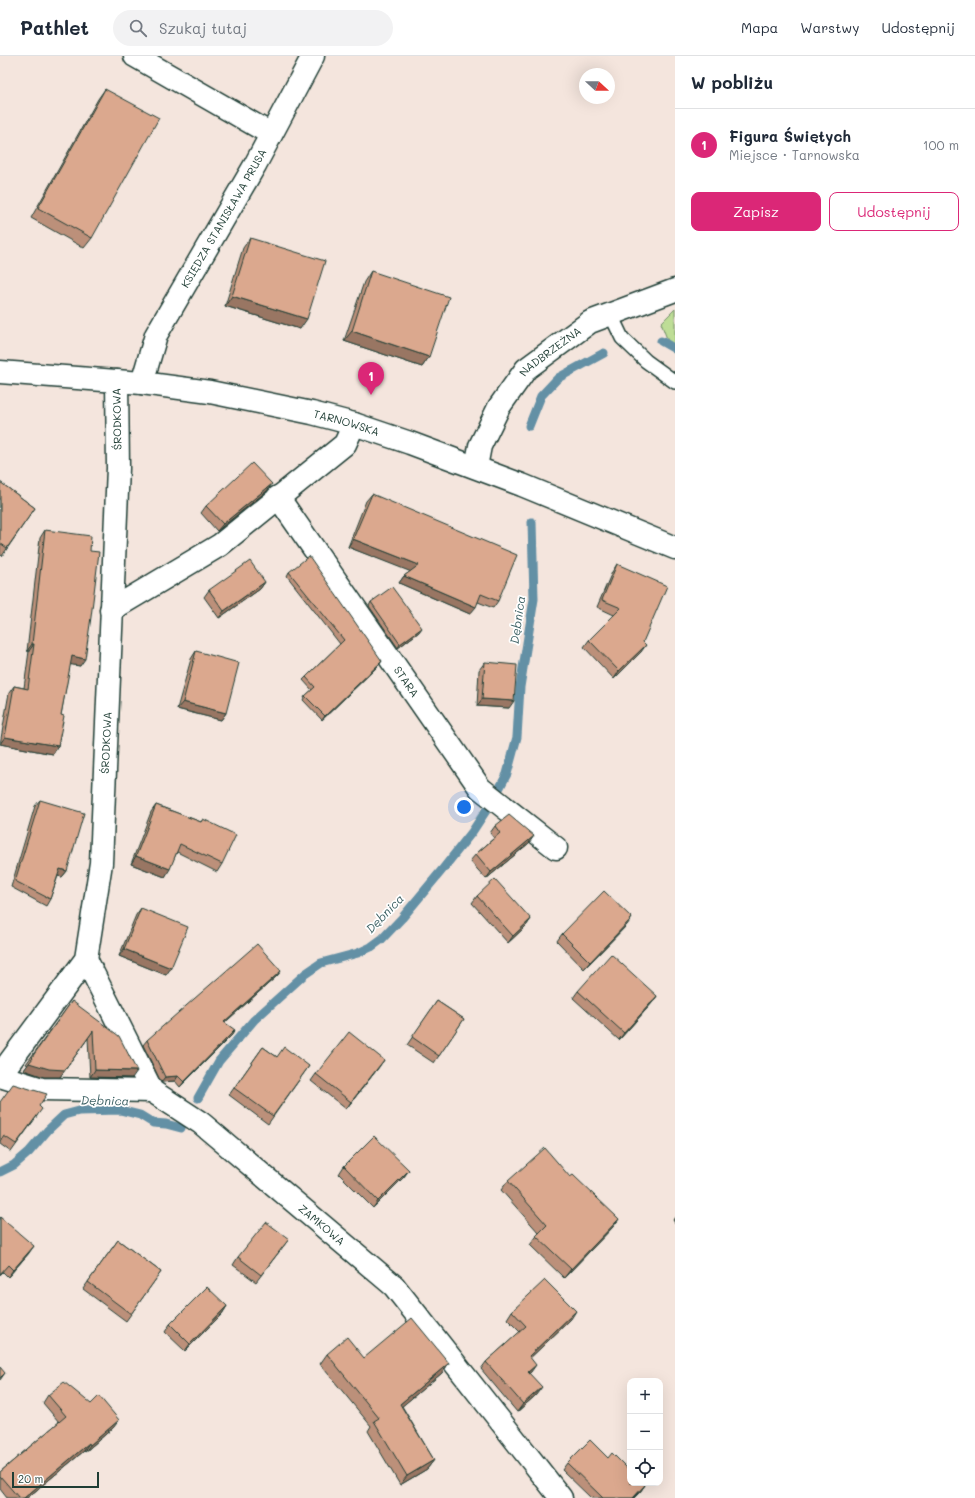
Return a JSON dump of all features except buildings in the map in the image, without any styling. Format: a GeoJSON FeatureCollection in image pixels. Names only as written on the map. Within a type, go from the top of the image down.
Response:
{"type":"FeatureCollection","features":[{"type":"Feature","properties":{"kind":"street"},"geometry":{"type":"LineString","coordinates":[[135,56],[271,134]]}},
{"type":"Feature","properties":{"kind":"street","name":"KSIĘDZA STANISŁAWA PRUSA"},"geometry":{"type":"LineString","coordinates":[[142,383],[156,335],[271,134],[313,56]]}},
{"type":"Feature","properties":{"kind":"street","name":"NADBRZEŻNA"},"geometry":{"type":"LineString","coordinates":[[476,467],[480,446],[498,407],[526,369],[590,322],[675,290]]}},
{"type":"Feature","properties":{"kind":"street","name":"TARNOWSKA"},"geometry":{"type":"LineString","coordinates":[[0,372],[142,383],[238,397],[354,424],[476,467],[675,548]]}},
{"type":"Feature","properties":{"kind":"street","name":"ŚRODKOWA"},"geometry":{"type":"LineString","coordinates":[[0,1076],[86,959],[101,863],[118,468],[117,381]]}},
{"type":"Feature","properties":{"kind":"street"},"geometry":{"type":"LineString","coordinates":[[111,610],[220,545],[344,444],[354,424]]}},
{"type":"Feature","properties":{"kind":"street","name":"STARA"},"geometry":{"type":"LineString","coordinates":[[278,497],[480,788],[556,848]]}},
{"type":"Feature","properties":{"kind":"street"},"geometry":{"type":"LineString","coordinates":[[0,1076],[42,1089],[152,1091],[86,959]]}},
{"type":"Feature","properties":{"kind":"street","name":"ZAMKOWA"},"geometry":{"type":"LineString","coordinates":[[152,1091],[201,1123],[394,1286],[561,1498]]}},
{"type":"Feature","properties":{"kind":"lane"},"geometry":{"type":"LineString","coordinates":[[611,315],[622,338],[646,360],[675,382]]}},
{"type":"Feature","properties":{"kind":"green space"},"geometry":{"type":"Polygon","coordinates":[[[675,309],[675,354],[672,352],[661,323],[675,309]]]}},
{"type":"Feature","properties":{"kind":"waterway","name":"Dębnica"},"geometry":{"type":"LineString","coordinates":[[661,341],[675,349]]}},
{"type":"Feature","properties":{"kind":"waterway","name":"Dębnica"},"geometry":{"type":"LineString","coordinates":[[529,426],[541,396],[558,378],[604,353]]}},
{"type":"Feature","properties":{"kind":"waterway","name":"Dębnica"},"geometry":{"type":"LineString","coordinates":[[499,789],[507,774],[517,737],[520,687],[534,599],[532,522]]}},
{"type":"Feature","properties":{"kind":"waterway","name":"Dębnica"},"geometry":{"type":"LineString","coordinates":[[198,1098],[219,1061],[254,1020],[305,974],[321,963],[358,953],[371,947],[382,939],[402,918],[442,870],[472,832],[489,806]]}},
{"type":"Feature","properties":{"kind":"waterway","name":"Dębnica"},"geometry":{"type":"LineString","coordinates":[[0,1172],[14,1165],[29,1152],[48,1130],[64,1115],[79,1111],[120,1110],[140,1115],[153,1123],[166,1124],[181,1128]]}},
{"type":"Feature","properties":{"kind":"place","name":"Figura Świętych"},"geometry":{"type":"Point","coordinates":[371,395]}}]}
